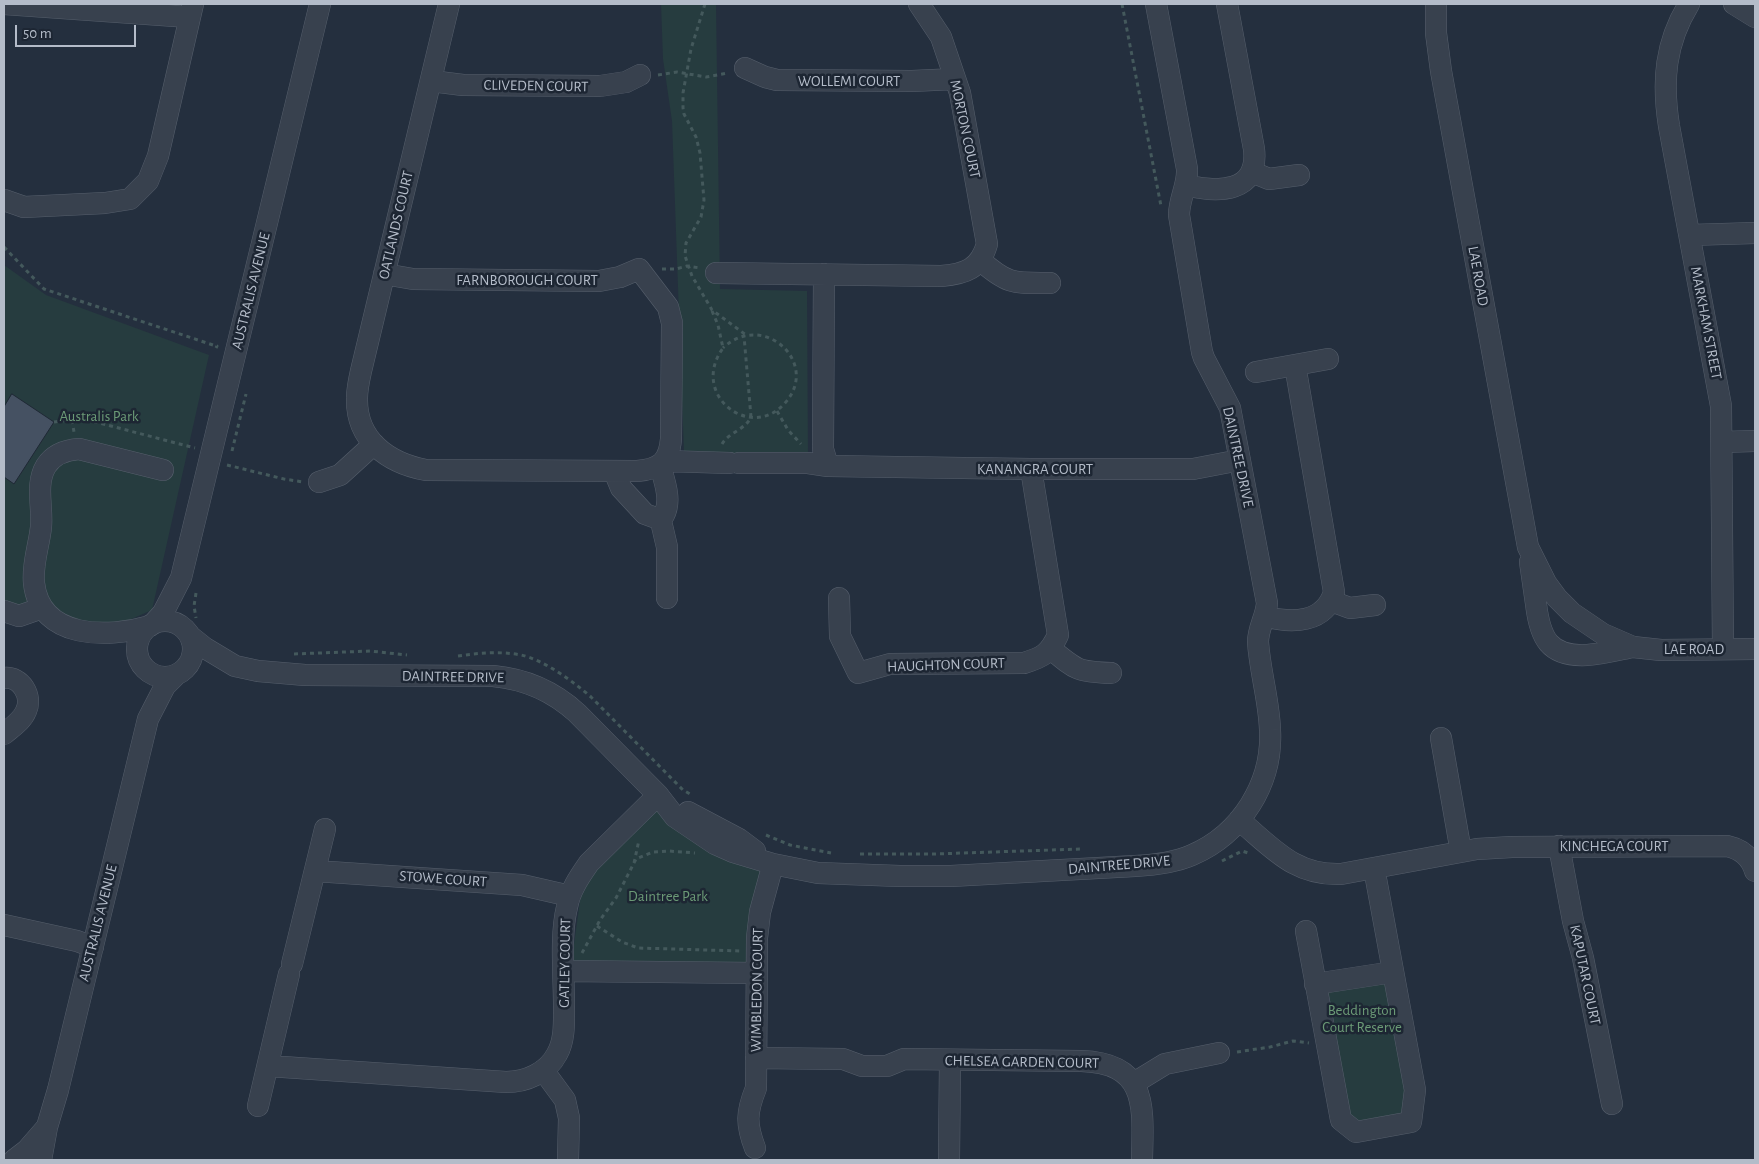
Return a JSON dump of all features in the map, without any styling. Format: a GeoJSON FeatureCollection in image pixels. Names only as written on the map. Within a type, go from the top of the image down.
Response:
{"type":"FeatureCollection","features":[{"type":"Feature","properties":{"kind":"street"},"geometry":{"type":"LineString","coordinates":[[4,4],[191,10],[158,156],[148,181],[130,198],[96,203],[24,206],[4,200]]}},
{"type":"Feature","properties":{"kind":"street","name":"AUSTRALIS AVENUE"},"geometry":{"type":"LineString","coordinates":[[151,625],[163,613],[181,578],[219,459],[320,4]]}},
{"type":"Feature","properties":{"kind":"street","name":"OATLANDS COURT"},"geometry":{"type":"LineString","coordinates":[[449,4],[361,371],[357,399],[361,423],[366,434],[392,460],[402,465],[426,470],[614,471],[647,470],[663,463],[729,463]]}},
{"type":"Feature","properties":{"kind":"street","name":"MORTON COURT"},"geometry":{"type":"LineString","coordinates":[[919,4],[941,37],[956,79],[963,108],[987,244],[984,256],[980,260]]}},
{"type":"Feature","properties":{"kind":"street","name":"DAINTREE DRIVE"},"geometry":{"type":"LineString","coordinates":[[180,673],[204,666],[235,666],[258,671],[288,674],[493,676],[509,677],[523,681],[564,702],[658,795],[675,817],[715,844],[733,852],[773,864],[818,873],[959,876],[1144,866],[1165,863],[1191,855],[1214,842],[1227,833],[1239,820],[1258,792],[1268,762],[1270,729],[1258,642],[1267,603],[1230,408],[1202,352],[1178,215],[1188,178],[1186,162],[1156,4]]}},
{"type":"Feature","properties":{"kind":"street"},"geometry":{"type":"LineString","coordinates":[[1186,185],[1212,190],[1227,188],[1241,184],[1252,172],[1255,157],[1254,149],[1227,4]]}},
{"type":"Feature","properties":{"kind":"street","name":"LAE ROAD"},"geometry":{"type":"LineString","coordinates":[[1436,4],[1436,33],[1441,71],[1528,547],[1538,623],[1543,637],[1554,649],[1570,655],[1588,655],[1633,647],[1661,650],[1755,649]]}},
{"type":"Feature","properties":{"kind":"street","name":"MARKHAM STREET"},"geometry":{"type":"LineString","coordinates":[[1689,4],[1675,29],[1670,45],[1665,96],[1720,400],[1723,649]]}},
{"type":"Feature","properties":{"kind":"street"},"geometry":{"type":"LineString","coordinates":[[1734,4],[1755,17]]}},
{"type":"Feature","properties":{"kind":"street","name":"WOLLEMI COURT"},"geometry":{"type":"LineString","coordinates":[[745,68],[777,80],[912,81],[956,79]]}},
{"type":"Feature","properties":{"kind":"street","name":"CLIVEDEN COURT"},"geometry":{"type":"LineString","coordinates":[[431,81],[463,85],[600,86],[626,82],[640,75]]}},
{"type":"Feature","properties":{"kind":"street"},"geometry":{"type":"LineString","coordinates":[[1252,172],[1262,177],[1275,179],[1299,175]]}},
{"type":"Feature","properties":{"kind":"street"},"geometry":{"type":"LineString","coordinates":[[1690,236],[1755,233]]}},
{"type":"Feature","properties":{"kind":"street"},"geometry":{"type":"LineString","coordinates":[[716,273],[957,275],[970,270],[980,260],[991,270],[1014,282],[1050,283]]}},
{"type":"Feature","properties":{"kind":"street"},"geometry":{"type":"LineString","coordinates":[[614,471],[621,488],[646,514],[651,517],[660,517],[666,511],[667,497],[663,463],[670,449],[671,439],[672,323],[668,307],[639,268]]}},
{"type":"Feature","properties":{"kind":"street","name":"FARNBOROUGH COURT"},"geometry":{"type":"LineString","coordinates":[[384,274],[414,279],[598,281],[620,277],[639,268]]}},
{"type":"Feature","properties":{"kind":"street"},"geometry":{"type":"LineString","coordinates":[[824,274],[823,449],[828,466]]}},
{"type":"Feature","properties":{"kind":"street"},"geometry":{"type":"LineString","coordinates":[[1256,372],[1328,359]]}},
{"type":"Feature","properties":{"kind":"street"},"geometry":{"type":"LineString","coordinates":[[1265,616],[1290,620],[1309,618],[1323,612],[1331,601],[1334,592],[1295,365]]}},
{"type":"Feature","properties":{"kind":"street"},"geometry":{"type":"LineString","coordinates":[[1722,442],[1755,441]]}},
{"type":"Feature","properties":{"kind":"street"},"geometry":{"type":"LineString","coordinates":[[319,482],[340,475],[374,444]]}},
{"type":"Feature","properties":{"kind":"street"},"geometry":{"type":"LineString","coordinates":[[100,634],[131,630],[170,621],[178,624],[189,634],[193,652],[189,664],[180,673],[167,677],[154,676],[147,671],[128,649],[100,634],[69,628],[49,616],[42,608],[36,590],[34,572],[41,525],[40,484],[42,474],[54,457],[63,452],[78,449],[163,470]]}},
{"type":"Feature","properties":{"kind":"street","name":"KANANGRA COURT"},"geometry":{"type":"LineString","coordinates":[[729,463],[808,463],[828,466],[1031,469],[1193,469],[1240,460]]}},
{"type":"Feature","properties":{"kind":"street"},"geometry":{"type":"LineString","coordinates":[[1031,469],[1056,618],[1058,636],[1051,649],[1083,672],[1111,673]]}},
{"type":"Feature","properties":{"kind":"street"},"geometry":{"type":"LineString","coordinates":[[660,517],[667,547],[667,598]]}},
{"type":"Feature","properties":{"kind":"street","name":"LAE ROAD"},"geometry":{"type":"LineString","coordinates":[[1528,547],[1546,583],[1557,598],[1572,613],[1602,634],[1633,647]]}},
{"type":"Feature","properties":{"kind":"street","name":"AUSTRALIS AVENUE"},"geometry":{"type":"LineString","coordinates":[[181,578],[184,618],[189,634]]}},
{"type":"Feature","properties":{"kind":"street","name":"HAUGHTON COURT"},"geometry":{"type":"LineString","coordinates":[[839,598],[840,636],[858,673],[890,664],[1024,663],[1041,658],[1051,649]]}},
{"type":"Feature","properties":{"kind":"street"},"geometry":{"type":"LineString","coordinates":[[1331,601],[1350,608],[1375,605]]}},
{"type":"Feature","properties":{"kind":"street"},"geometry":{"type":"LineString","coordinates":[[4,611],[19,616],[42,608]]}},
{"type":"Feature","properties":{"kind":"street"},"geometry":{"type":"LineString","coordinates":[[140,662],[137,651],[139,638],[151,625]]}},
{"type":"Feature","properties":{"kind":"street","name":"DAINTREE DRIVE"},"geometry":{"type":"LineString","coordinates":[[189,634],[205,648],[235,666]]}},
{"type":"Feature","properties":{"kind":"street","name":"AUSTRALIS AVENUE"},"geometry":{"type":"LineString","coordinates":[[140,662],[145,679],[148,719]]}},
{"type":"Feature","properties":{"kind":"street","name":"AUSTRALIS AVENUE"},"geometry":{"type":"LineString","coordinates":[[41,1160],[47,1127],[54,1105],[148,719],[165,686],[180,673]]}},
{"type":"Feature","properties":{"kind":"street"},"geometry":{"type":"LineString","coordinates":[[4,678],[22,685],[28,695],[28,704],[21,720],[4,734]]}},
{"type":"Feature","properties":{"kind":"street"},"geometry":{"type":"LineString","coordinates":[[1441,738],[1461,852]]}},
{"type":"Feature","properties":{"kind":"street","name":"GATLEY COURT"},"geometry":{"type":"LineString","coordinates":[[544,1070],[554,1058],[561,1043],[564,1022],[565,918],[570,896],[589,863],[658,795]]}},
{"type":"Feature","properties":{"kind":"street","name":"KINCHEGA COURT"},"geometry":{"type":"LineString","coordinates":[[1239,820],[1286,859],[1300,868],[1314,873],[1327,874],[1374,868],[1493,847],[1727,846],[1744,852],[1753,862]]}},
{"type":"Feature","properties":{"kind":"street"},"geometry":{"type":"LineString","coordinates":[[258,1106],[325,829]]}},
{"type":"Feature","properties":{"kind":"street","name":"KAPUTAR COURT"},"geometry":{"type":"LineString","coordinates":[[1559,846],[1612,1104]]}},
{"type":"Feature","properties":{"kind":"street","name":"WIMBLEDON COURT"},"geometry":{"type":"LineString","coordinates":[[755,1154],[748,1130],[749,1106],[756,1088],[756,1058],[749,973],[773,864]]}},
{"type":"Feature","properties":{"kind":"street"},"geometry":{"type":"LineString","coordinates":[[1306,932],[1340,1120],[1356,1132],[1411,1122],[1414,1090],[1374,868]]}},
{"type":"Feature","properties":{"kind":"street","name":"STOWE COURT"},"geometry":{"type":"LineString","coordinates":[[315,871],[496,883],[534,887],[570,896]]}},
{"type":"Feature","properties":{"kind":"street"},"geometry":{"type":"LineString","coordinates":[[4,925],[77,941],[93,947]]}},
{"type":"Feature","properties":{"kind":"street"},"geometry":{"type":"LineString","coordinates":[[564,971],[749,973]]}},
{"type":"Feature","properties":{"kind":"street"},"geometry":{"type":"LineString","coordinates":[[1315,984],[1393,972]]}},
{"type":"Feature","properties":{"kind":"street"},"geometry":{"type":"LineString","coordinates":[[1142,1160],[1142,1114],[1134,1083],[1165,1064],[1219,1053]]}},
{"type":"Feature","properties":{"kind":"street","name":"CHELSEA GARDEN COURT"},"geometry":{"type":"LineString","coordinates":[[756,1058],[843,1059],[862,1066],[887,1066],[904,1060],[1094,1061],[1115,1067],[1134,1083]]}},
{"type":"Feature","properties":{"kind":"street"},"geometry":{"type":"LineString","coordinates":[[949,1160],[950,1060]]}},
{"type":"Feature","properties":{"kind":"street"},"geometry":{"type":"LineString","coordinates":[[268,1066],[506,1082],[522,1080],[544,1070],[565,1100],[569,1118],[568,1160]]}},
{"type":"Feature","properties":{"kind":"street","name":"AUSTRALIS AVENUE"},"geometry":{"type":"LineString","coordinates":[[14,1160],[27,1150],[47,1127]]}},
{"type":"Feature","properties":{"kind":"path"},"geometry":{"type":"LineString","coordinates":[[705,4],[690,49],[683,108],[696,138],[700,153],[704,200],[701,217],[686,243],[685,256],[687,266],[712,310],[718,325],[723,348]]}},
{"type":"Feature","properties":{"kind":"path"},"geometry":{"type":"LineString","coordinates":[[640,75],[677,72],[698,76],[711,76],[745,68]]}},
{"type":"Feature","properties":{"kind":"path"},"geometry":{"type":"LineString","coordinates":[[4,247],[44,288],[216,346]]}},
{"type":"Feature","properties":{"kind":"path"},"geometry":{"type":"LineString","coordinates":[[639,268],[676,269],[687,266],[716,273]]}},
{"type":"Feature","properties":{"kind":"path"},"geometry":{"type":"LineString","coordinates":[[712,310],[745,335],[750,417],[746,425],[724,442],[729,463]]}},
{"type":"Feature","properties":{"kind":"path"},"geometry":{"type":"LineString","coordinates":[[745,335],[760,335],[774,339],[785,348],[793,360],[796,374],[794,388],[787,401],[777,411],[764,416],[750,417],[729,409],[716,391],[712,376],[718,355],[723,348],[745,335]]}},
{"type":"Feature","properties":{"kind":"path"},"geometry":{"type":"LineString","coordinates":[[777,411],[793,436],[828,466]]}},
{"type":"Feature","properties":{"kind":"path"},"geometry":{"type":"LineString","coordinates":[[54,422],[88,420],[296,481],[319,482]]}},
{"type":"Feature","properties":{"kind":"path"},"geometry":{"type":"LineString","coordinates":[[564,971],[581,955],[597,926],[616,898],[634,864],[640,836]]}},
{"type":"Feature","properties":{"kind":"path"},"geometry":{"type":"LineString","coordinates":[[634,864],[641,857],[653,852],[701,853]]}},
{"type":"Feature","properties":{"kind":"path"},"geometry":{"type":"LineString","coordinates":[[597,926],[622,942],[638,948],[743,951]]}},
{"type":"Feature","properties":{"kind":"path"},"geometry":{"type":"LineString","coordinates":[[743,944],[749,973]]}},
{"type":"Feature","properties":{"kind":"path"},"geometry":{"type":"LineString","coordinates":[[1219,1053],[1255,1050],[1293,1041],[1318,1045],[1326,1044]]}},
{"type":"Feature","properties":{"kind":"green space"},"geometry":{"type":"Polygon","coordinates":[[[661,4],[716,4],[720,289],[807,291],[808,458],[684,453],[672,121],[663,59],[661,4]]]}},
{"type":"Feature","properties":{"kind":"green space","name":"Australis Park"},"geometry":{"type":"Polygon","coordinates":[[[4,265],[46,295],[209,355],[152,610],[120,624],[4,620],[4,265]]]}},
{"type":"Feature","properties":{"kind":"green space","name":"Daintree Park"},"geometry":{"type":"Polygon","coordinates":[[[658,808],[765,870],[748,965],[571,966],[583,879],[658,808]]]}},
{"type":"Feature","properties":{"kind":"green space","name":"Beddington Court Reserve"},"geometry":{"type":"Polygon","coordinates":[[[1393,972],[1411,1122],[1341,1120],[1315,984],[1393,972]]]}},
{"type":"Feature","properties":{"kind":"building"},"geometry":{"type":"Polygon","coordinates":[[[12,394],[54,422],[14,484],[4,477],[4,407],[12,394]]]}}]}
